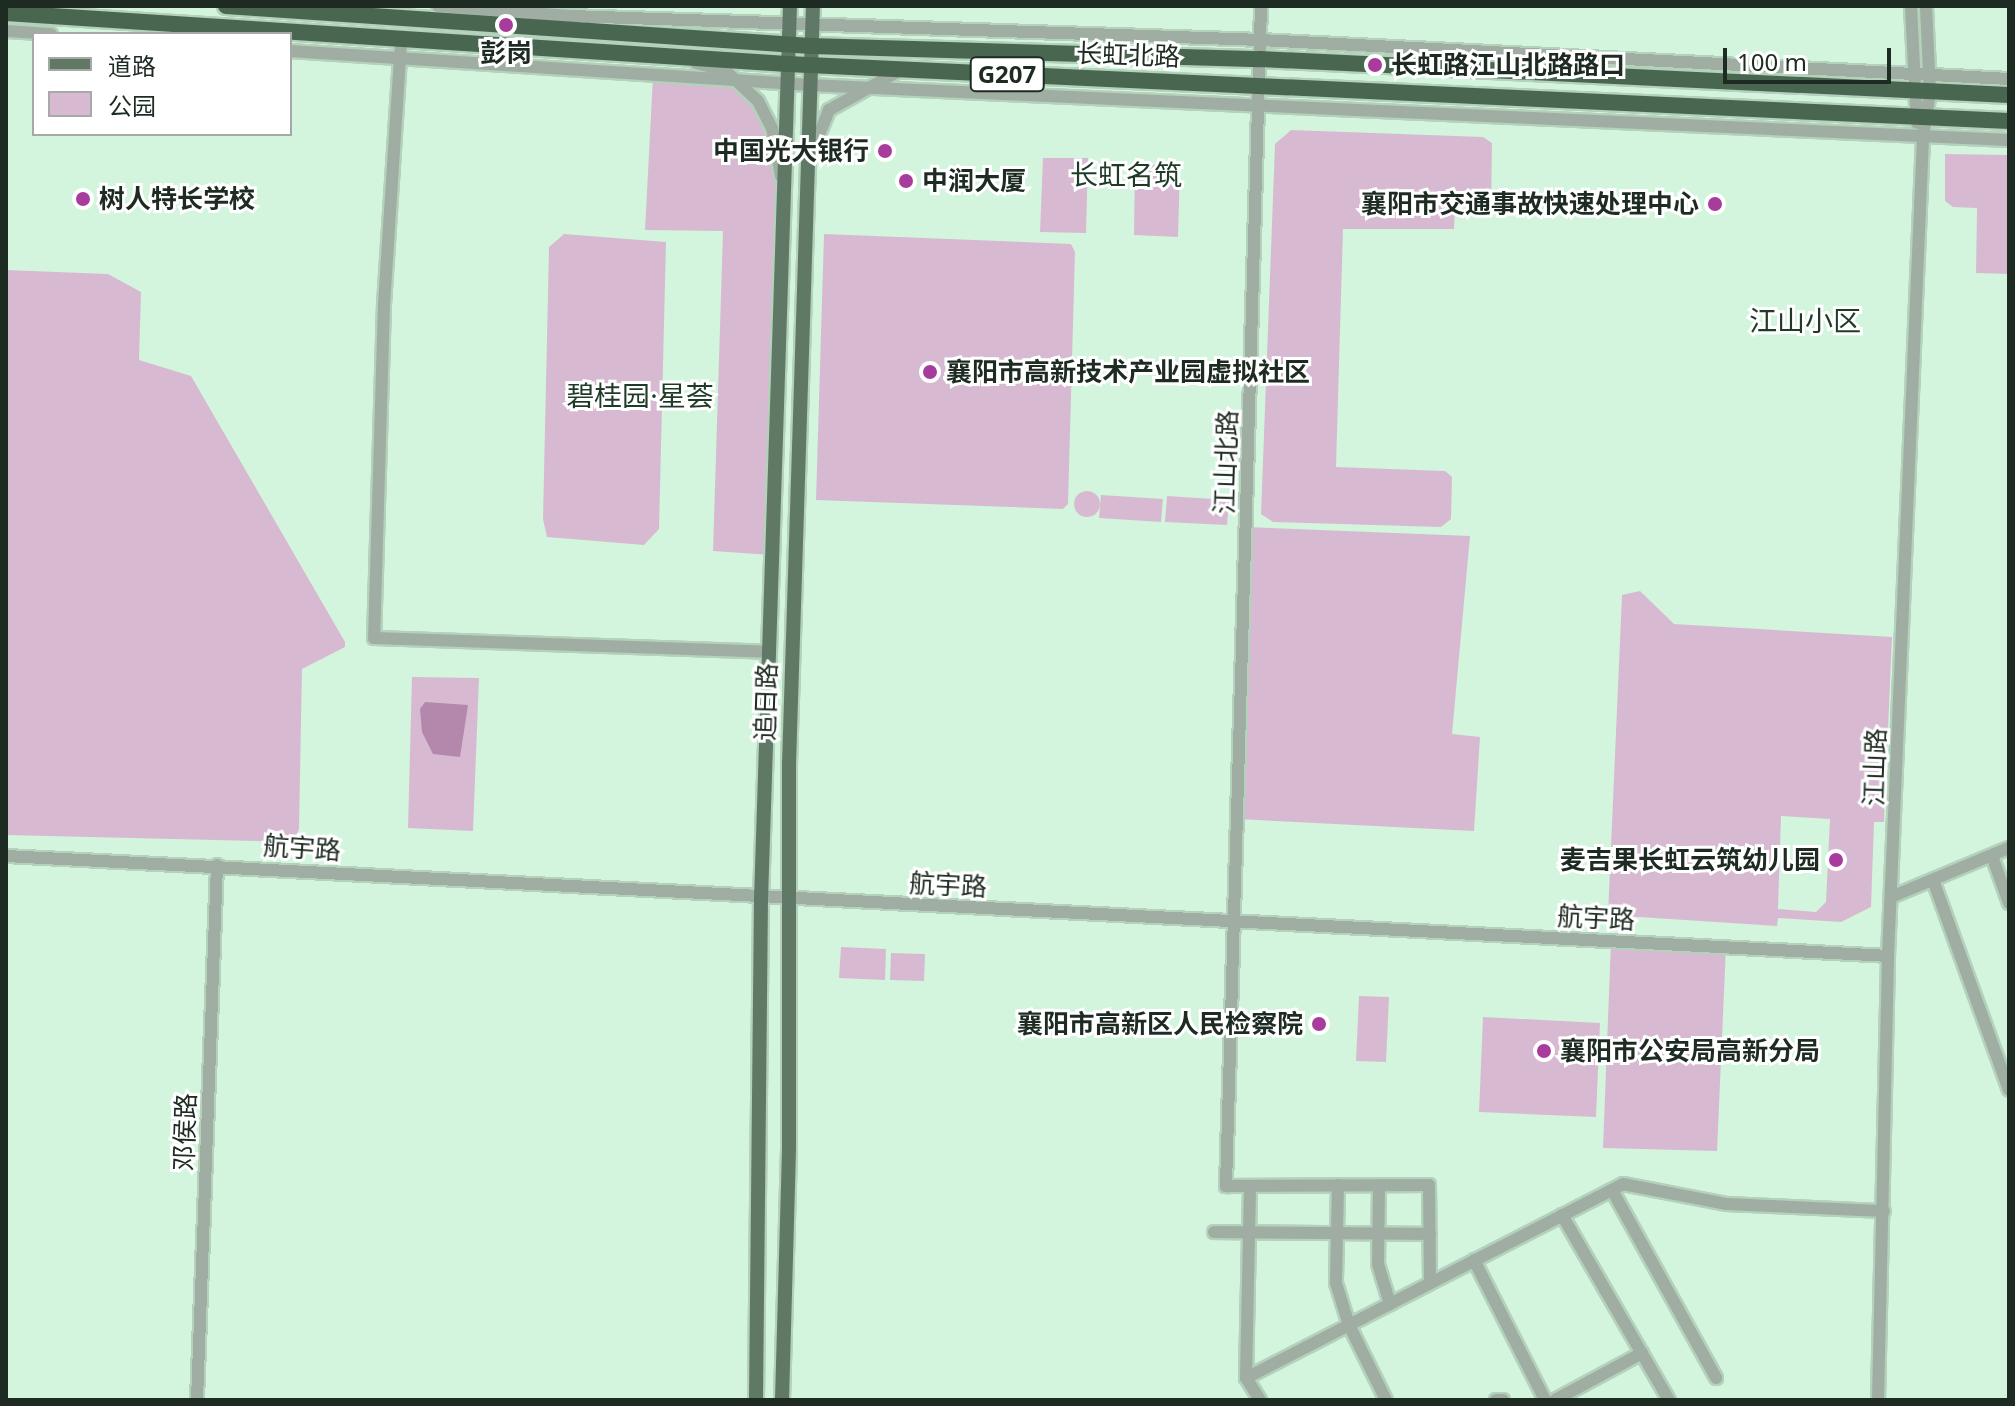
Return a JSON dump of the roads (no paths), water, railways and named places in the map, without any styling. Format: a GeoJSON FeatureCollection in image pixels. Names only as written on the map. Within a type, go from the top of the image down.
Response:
{"type":"FeatureCollection","features":[{"type":"Feature","properties":{"kind":"highway","name":"长虹北路"},"geometry":{"type":"LineString","coordinates":[[226,6],[356,11],[811,46],[1922,83],[2009,95]]}},
{"type":"Feature","properties":{"kind":"highway","name":"长虹北路"},"geometry":{"type":"LineString","coordinates":[[6,13],[265,32]]}},
{"type":"Feature","properties":{"kind":"highway","name":"长虹北路"},"geometry":{"type":"LineString","coordinates":[[292,34],[787,64],[2009,121]]}},
{"type":"Feature","properties":{"kind":"main road","name":"追日路"},"geometry":{"type":"LineString","coordinates":[[756,1400],[761,899],[790,6]]}},
{"type":"Feature","properties":{"kind":"main road","name":"追日路"},"geometry":{"type":"LineString","coordinates":[[782,1400],[789,1147],[787,900],[813,6]]}},
{"type":"Feature","properties":{"kind":"street"},"geometry":{"type":"LineString","coordinates":[[438,6],[812,24],[1260,40],[1922,83],[2009,79]]}},
{"type":"Feature","properties":{"kind":"street","name":"江山北路"},"geometry":{"type":"LineString","coordinates":[[1250,1186],[1226,1186],[1261,6]]}},
{"type":"Feature","properties":{"kind":"street"},"geometry":{"type":"LineString","coordinates":[[1911,6],[1922,83]]}},
{"type":"Feature","properties":{"kind":"street"},"geometry":{"type":"LineString","coordinates":[[1923,137],[1920,115],[1926,6]]}},
{"type":"Feature","properties":{"kind":"street"},"geometry":{"type":"LineString","coordinates":[[6,31],[32,33]]}},
{"type":"Feature","properties":{"kind":"street"},"geometry":{"type":"LineString","coordinates":[[401,42],[384,304],[374,638],[769,652]]}},
{"type":"Feature","properties":{"kind":"street"},"geometry":{"type":"LineString","coordinates":[[292,51],[809,85],[1259,102],[1691,129],[2009,140]]}},
{"type":"Feature","properties":{"kind":"street"},"geometry":{"type":"LineString","coordinates":[[678,58],[726,71],[758,101],[772,128],[783,189]]}},
{"type":"Feature","properties":{"kind":"street"},"geometry":{"type":"LineString","coordinates":[[806,184],[816,134],[829,110],[865,87],[902,69]]}},
{"type":"Feature","properties":{"kind":"street","name":"江山路"},"geometry":{"type":"LineString","coordinates":[[1878,1400],[1888,956],[1923,137]]}},
{"type":"Feature","properties":{"kind":"street"},"geometry":{"type":"LineString","coordinates":[[1891,897],[2009,848]]}},
{"type":"Feature","properties":{"kind":"street","name":"航宇路"},"geometry":{"type":"LineString","coordinates":[[6,856],[217,865],[761,899],[1234,920],[1888,956]]}},
{"type":"Feature","properties":{"kind":"street"},"geometry":{"type":"LineString","coordinates":[[1992,856],[2009,903]]}},
{"type":"Feature","properties":{"kind":"street","name":"邓侯路"},"geometry":{"type":"LineString","coordinates":[[197,1400],[217,865]]}},
{"type":"Feature","properties":{"kind":"street"},"geometry":{"type":"LineString","coordinates":[[1933,880],[2009,1090]]}},
{"type":"Feature","properties":{"kind":"street"},"geometry":{"type":"LineString","coordinates":[[1246,1378],[1623,1184],[1727,1204],[1884,1211]]}},
{"type":"Feature","properties":{"kind":"street"},"geometry":{"type":"LineString","coordinates":[[1338,1185],[1336,1283],[1349,1325],[1386,1400]]}},
{"type":"Feature","properties":{"kind":"street"},"geometry":{"type":"LineString","coordinates":[[1379,1185],[1378,1264],[1390,1304]]}},
{"type":"Feature","properties":{"kind":"street"},"geometry":{"type":"LineString","coordinates":[[1260,1400],[1246,1378],[1250,1186],[1429,1185],[1430,1283]]}},
{"type":"Feature","properties":{"kind":"street"},"geometry":{"type":"LineString","coordinates":[[1612,1190],[1716,1378]]}},
{"type":"Feature","properties":{"kind":"street"},"geometry":{"type":"LineString","coordinates":[[1562,1215],[1669,1400]]}},
{"type":"Feature","properties":{"kind":"street"},"geometry":{"type":"LineString","coordinates":[[1214,1232],[1430,1234]]}},
{"type":"Feature","properties":{"kind":"street"},"geometry":{"type":"LineString","coordinates":[[1474,1260],[1545,1400]]}},
{"type":"Feature","properties":{"kind":"street"},"geometry":{"type":"LineString","coordinates":[[1555,1400],[1642,1353]]}},
{"type":"Feature","properties":{"kind":"street"},"geometry":{"type":"LineString","coordinates":[[1496,1400],[1503,1400]]}},
{"type":"Feature","properties":{"kind":"place","name":"彭岗"},"geometry":{"type":"Point","coordinates":[506,25]}},
{"type":"Feature","properties":{"kind":"place","name":"长虹路江山北路路口"},"geometry":{"type":"Point","coordinates":[1375,65]}},
{"type":"Feature","properties":{"kind":"place","name":"中国光大银行"},"geometry":{"type":"Point","coordinates":[885,151]}},
{"type":"Feature","properties":{"kind":"place","name":"中润大厦"},"geometry":{"type":"Point","coordinates":[906,181]}},
{"type":"Feature","properties":{"kind":"place","name":"树人特长学校"},"geometry":{"type":"Point","coordinates":[83,199]}},
{"type":"Feature","properties":{"kind":"place","name":"襄阳市交通事故快速处理中心"},"geometry":{"type":"Point","coordinates":[1715,204]}},
{"type":"Feature","properties":{"kind":"place","name":"襄阳市高新技术产业园虚拟社区"},"geometry":{"type":"Point","coordinates":[930,372]}},
{"type":"Feature","properties":{"kind":"place","name":"麦吉果长虹云筑幼儿园"},"geometry":{"type":"Point","coordinates":[1836,860]}},
{"type":"Feature","properties":{"kind":"place","name":"襄阳市高新区人民检察院"},"geometry":{"type":"Point","coordinates":[1319,1024]}},
{"type":"Feature","properties":{"kind":"place","name":"襄阳市公安局高新分局"},"geometry":{"type":"Point","coordinates":[1544,1051]}},
{"type":"Feature","properties":{"kind":"district","name":"长虹名筑"},"geometry":{"type":"Point","coordinates":[1126,174]}},
{"type":"Feature","properties":{"kind":"district","name":"江山小区"},"geometry":{"type":"Point","coordinates":[1805,320]}},
{"type":"Feature","properties":{"kind":"district","name":"碧桂园·星荟"},"geometry":{"type":"Point","coordinates":[640,395]}}]}
